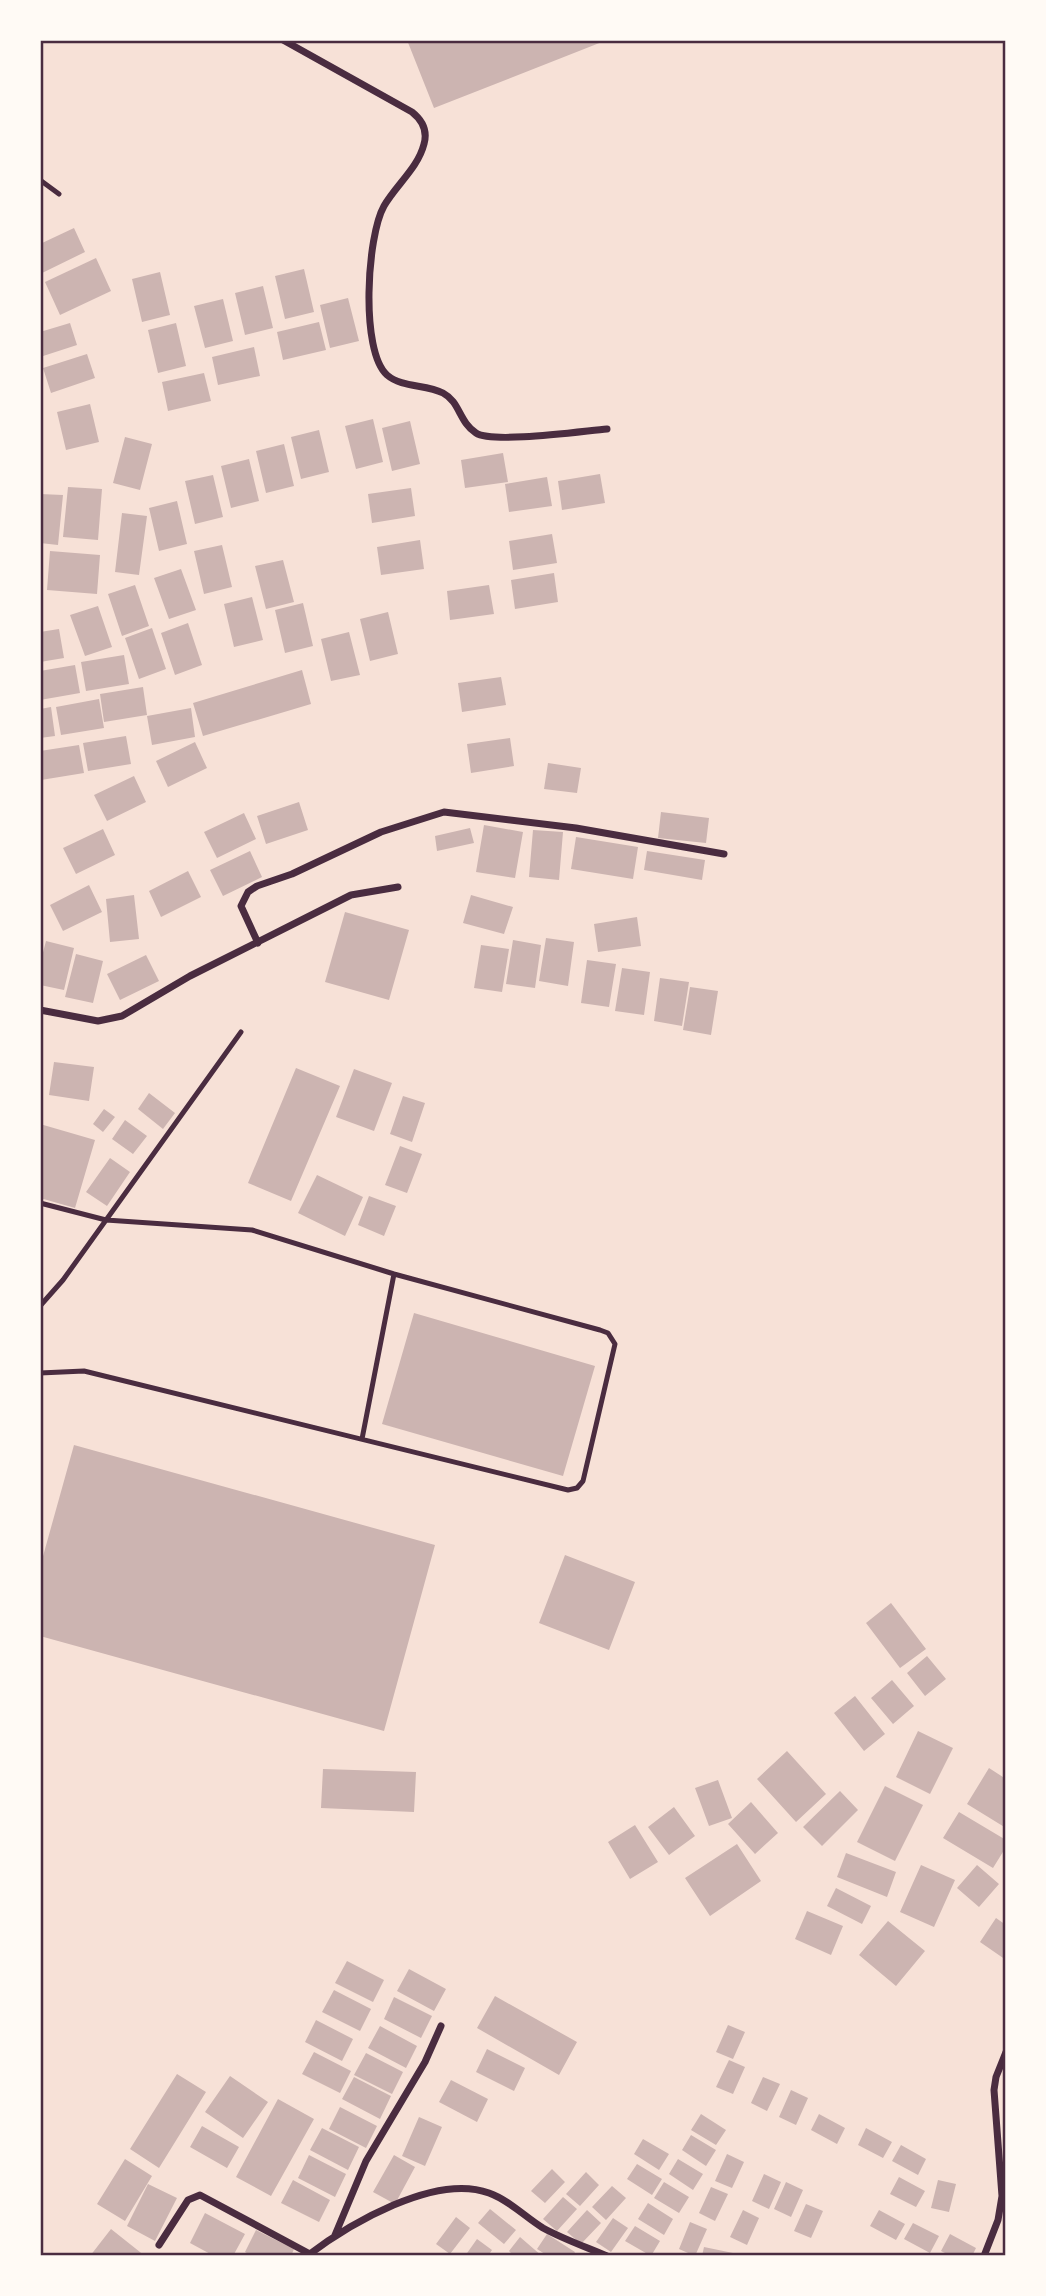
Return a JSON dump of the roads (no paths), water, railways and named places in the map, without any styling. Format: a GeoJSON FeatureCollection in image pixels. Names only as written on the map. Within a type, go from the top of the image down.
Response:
{"type":"FeatureCollection","features":[{"type":"Feature","properties":{"kind":"street"},"geometry":{"type":"LineString","coordinates":[[283,40],[412,111],[424,127],[424,147],[383,206],[371,243],[370,324],[381,368],[396,380],[445,394],[455,401],[464,422],[477,434],[499,437],[607,429]]}},
{"type":"Feature","properties":{"kind":"street"},"geometry":{"type":"LineString","coordinates":[[258,943],[241,906],[244,897],[253,888],[292,874],[381,832],[444,812],[576,828],[724,854]]}},
{"type":"Feature","properties":{"kind":"street"},"geometry":{"type":"LineString","coordinates":[[40,1010],[90,1021],[122,1016],[190,976],[351,895],[398,887]]}},
{"type":"Feature","properties":{"kind":"street"},"geometry":{"type":"LineString","coordinates":[[334,2235],[366,2161],[425,2062],[441,2026]]}},
{"type":"Feature","properties":{"kind":"street"},"geometry":{"type":"LineString","coordinates":[[984,2256],[998,2220],[1002,2196],[995,2090],[996,2077],[1006,2052]]}},
{"type":"Feature","properties":{"kind":"street"},"geometry":{"type":"LineString","coordinates":[[159,2245],[188,2200],[200,2195],[265,2227],[308,2255],[334,2235],[377,2213],[429,2194],[475,2190],[500,2199],[561,2237],[607,2256]]}},
{"type":"Feature","properties":{"kind":"lane"},"geometry":{"type":"LineString","coordinates":[[40,180],[59,194]]}},
{"type":"Feature","properties":{"kind":"lane"},"geometry":{"type":"LineString","coordinates":[[40,1306],[106,1220],[241,1032]]}},
{"type":"Feature","properties":{"kind":"lane"},"geometry":{"type":"LineString","coordinates":[[40,1203],[106,1220],[252,1230],[394,1274],[600,1330],[611,1336],[615,1348],[583,1481],[573,1489],[501,1475],[84,1371],[40,1373]]}},
{"type":"Feature","properties":{"kind":"lane"},"geometry":{"type":"LineString","coordinates":[[362,1439],[394,1274]]}}]}
